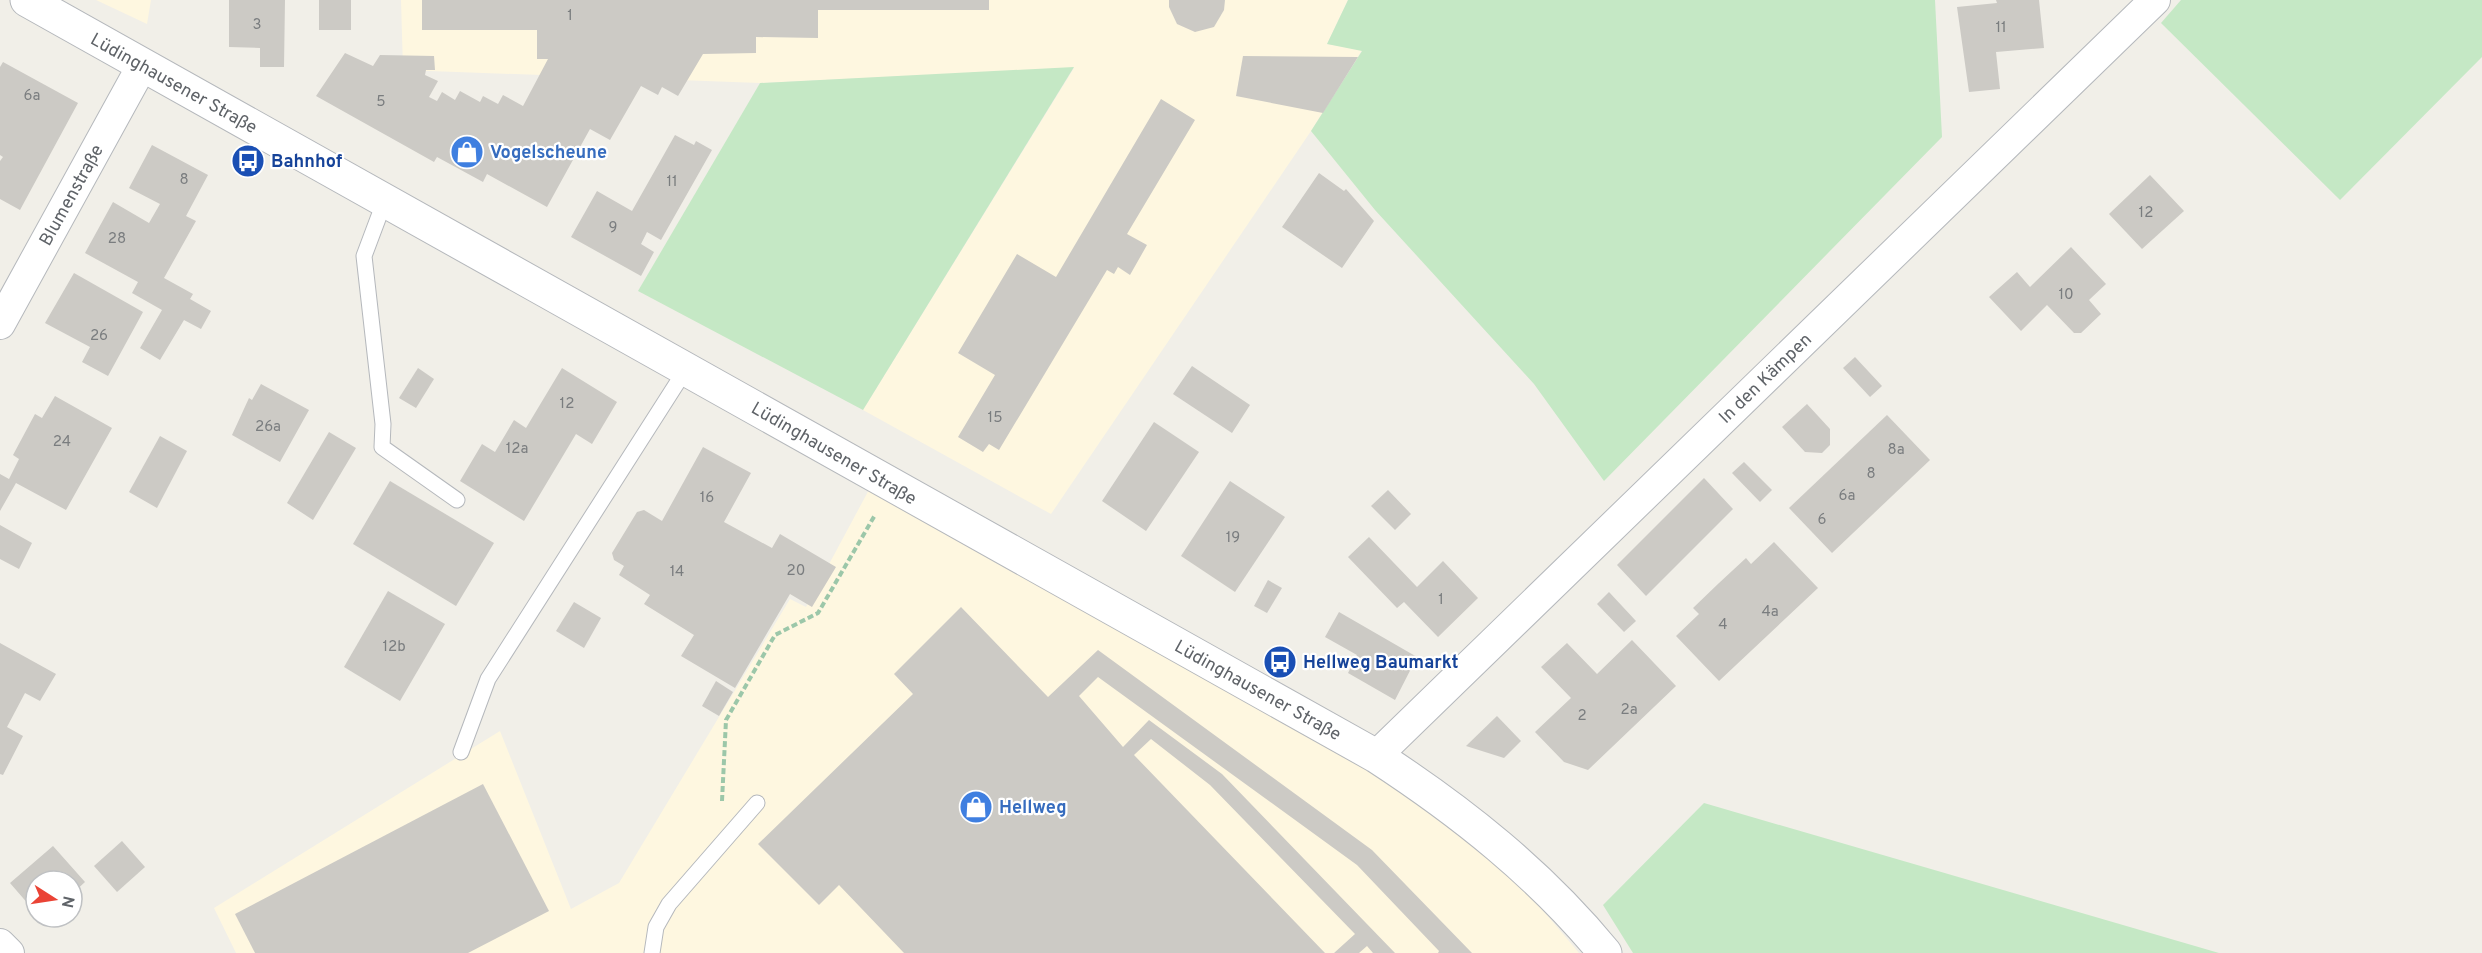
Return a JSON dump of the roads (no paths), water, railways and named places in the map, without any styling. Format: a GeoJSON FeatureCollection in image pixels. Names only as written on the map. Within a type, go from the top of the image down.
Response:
{"type":"FeatureCollection","features":[{"type":"Feature","properties":{"kind":"street","name":"Lüdinghausener Straße"},"geometry":{"type":"LineString","coordinates":[[27,0],[1376,756],[1470,821],[1538,878],[1605,953]]}},
{"type":"Feature","properties":{"kind":"street","name":"In den Kämpen"},"geometry":{"type":"LineString","coordinates":[[1376,756],[2155,0]]}},
{"type":"Feature","properties":{"kind":"street","name":"Blumenstraße"},"geometry":{"type":"LineString","coordinates":[[0,324],[142,66]]}},
{"type":"Feature","properties":{"kind":"street"},"geometry":{"type":"LineString","coordinates":[[0,944],[9,953]]}},
{"type":"Feature","properties":{"kind":"lane"},"geometry":{"type":"LineString","coordinates":[[385,200],[364,256],[383,424],[382,447],[457,500]]}},
{"type":"Feature","properties":{"kind":"lane"},"geometry":{"type":"LineString","coordinates":[[460,752],[488,679],[686,369]]}},
{"type":"Feature","properties":{"kind":"lane"},"geometry":{"type":"LineString","coordinates":[[652,953],[656,927],[669,904],[757,804]]}},
{"type":"Feature","properties":{"kind":"place","name":"Vogelscheune"},"geometry":{"type":"Point","coordinates":[467,152]}},
{"type":"Feature","properties":{"kind":"place","name":"Bahnhof"},"geometry":{"type":"Point","coordinates":[248,161]}},
{"type":"Feature","properties":{"kind":"place","name":"Hellweg Baumarkt"},"geometry":{"type":"Point","coordinates":[1280,662]}},
{"type":"Feature","properties":{"kind":"place","name":"Hellweg"},"geometry":{"type":"Point","coordinates":[976,807]}}]}
